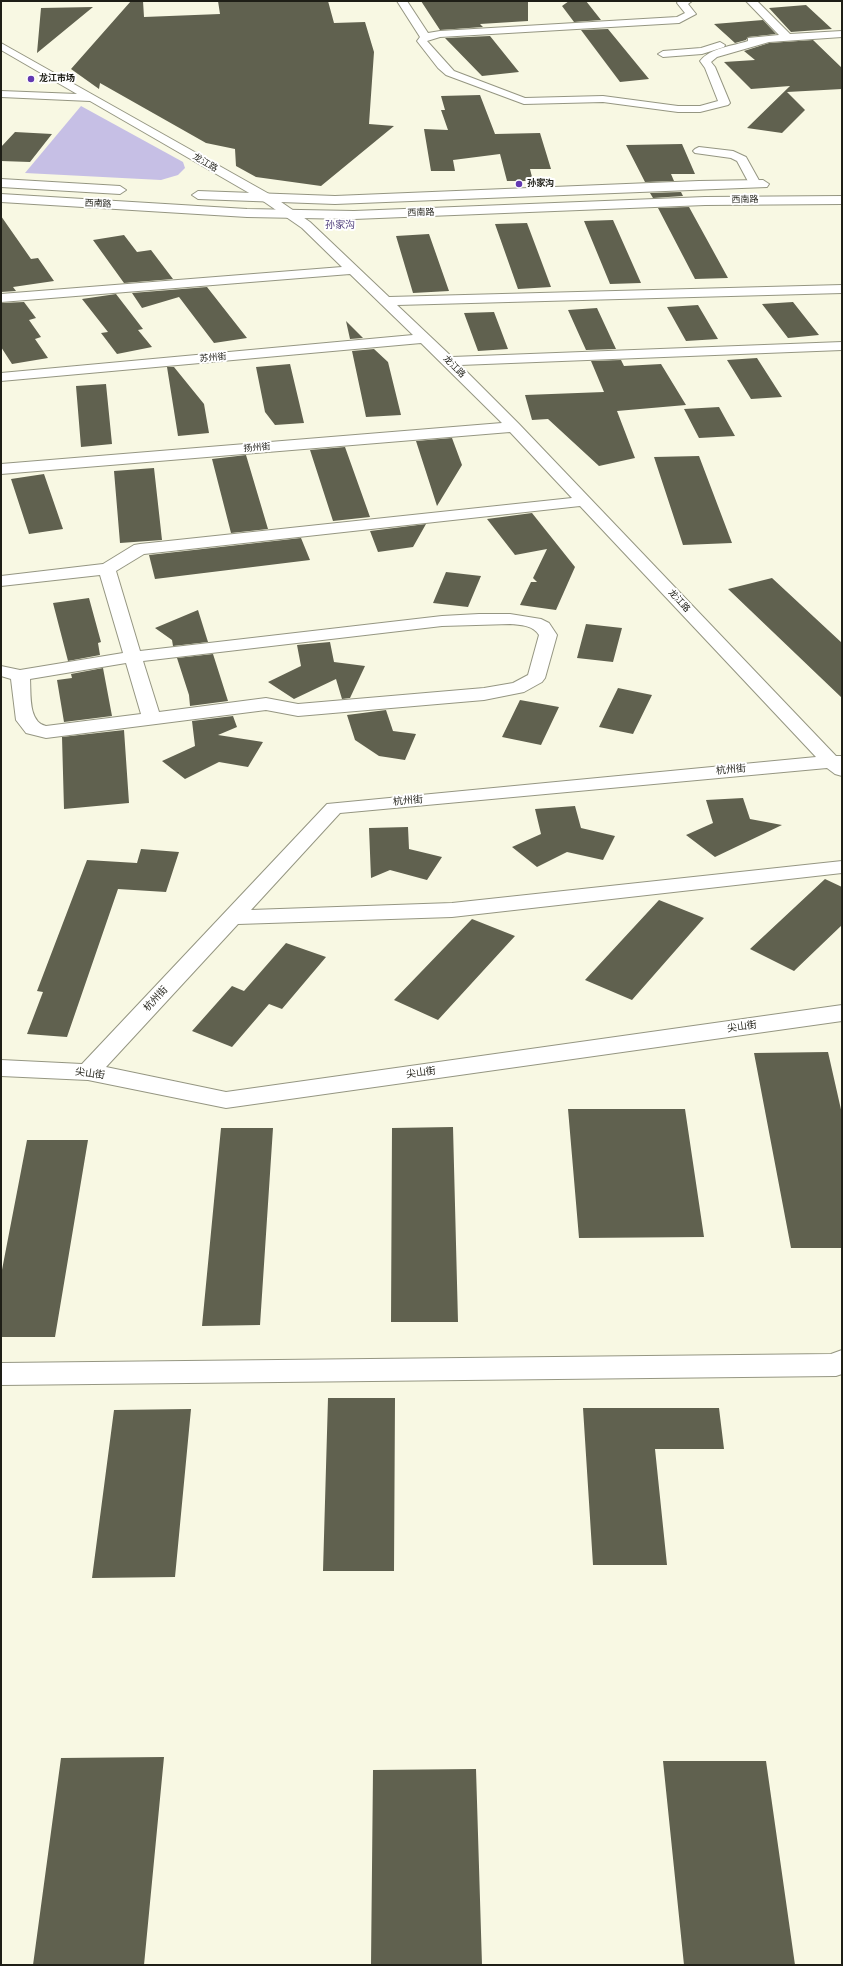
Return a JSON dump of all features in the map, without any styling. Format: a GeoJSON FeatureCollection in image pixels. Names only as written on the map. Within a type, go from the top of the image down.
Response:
{"type":"FeatureCollection","features":[{"type":"Feature","properties":{"kind":"street"},"geometry":{"type":"LineString","coordinates":[[402,1],[425,37]]}},
{"type":"Feature","properties":{"kind":"street"},"geometry":{"type":"LineString","coordinates":[[425,37],[440,34],[679,20],[691,14],[682,3],[687,1]]}},
{"type":"Feature","properties":{"kind":"street"},"geometry":{"type":"LineString","coordinates":[[752,1],[787,37]]}},
{"type":"Feature","properties":{"kind":"street"},"geometry":{"type":"LineString","coordinates":[[663,54],[702,51],[736,41],[842,34]]}},
{"type":"Feature","properties":{"kind":"street"},"geometry":{"type":"LineString","coordinates":[[425,37],[422,40],[442,66],[450,73],[524,101],[603,99],[678,109],[700,109],[724,104],[710,67],[705,61],[713,56],[767,38]]}},
{"type":"Feature","properties":{"kind":"street","name":"龙江路"},"geometry":{"type":"LineString","coordinates":[[1,46],[94,98],[293,214],[425,338],[514,427],[838,764]]}},
{"type":"Feature","properties":{"kind":"street"},"geometry":{"type":"LineString","coordinates":[[1,94],[94,98]]}},
{"type":"Feature","properties":{"kind":"street"},"geometry":{"type":"LineString","coordinates":[[699,151],[733,155],[742,159],[755,184]]}},
{"type":"Feature","properties":{"kind":"street"},"geometry":{"type":"LineString","coordinates":[[1,183],[136,191]]}},
{"type":"Feature","properties":{"kind":"street","name":"西南路"},"geometry":{"type":"LineString","coordinates":[[183,194],[266,198],[351,199],[779,184]]}},
{"type":"Feature","properties":{"kind":"street","name":"西南路"},"geometry":{"type":"LineString","coordinates":[[1,198],[239,213],[293,214],[408,213],[720,200],[842,200]]}},
{"type":"Feature","properties":{"kind":"street"},"geometry":{"type":"LineString","coordinates":[[1,298],[354,270]]}},
{"type":"Feature","properties":{"kind":"street"},"geometry":{"type":"LineString","coordinates":[[386,301],[842,289]]}},
{"type":"Feature","properties":{"kind":"street","name":"苏州街"},"geometry":{"type":"LineString","coordinates":[[1,377],[425,338]]}},
{"type":"Feature","properties":{"kind":"street"},"geometry":{"type":"LineString","coordinates":[[448,361],[842,346]]}},
{"type":"Feature","properties":{"kind":"street","name":"扬州街"},"geometry":{"type":"LineString","coordinates":[[1,469],[514,427]]}},
{"type":"Feature","properties":{"kind":"street"},"geometry":{"type":"LineString","coordinates":[[1,581],[106,569],[140,549],[584,501]]}},
{"type":"Feature","properties":{"kind":"street"},"geometry":{"type":"LineString","coordinates":[[106,569],[151,717]]}},
{"type":"Feature","properties":{"kind":"street"},"geometry":{"type":"LineString","coordinates":[[1,671],[20,674],[133,657],[442,621],[492,618],[532,622],[543,627],[548,635],[536,678],[518,688],[484,694],[298,710],[266,704],[165,717],[151,717],[46,732],[33,729],[25,720],[20,674]]}},
{"type":"Feature","properties":{"kind":"street","name":"杭州街"},"geometry":{"type":"LineString","coordinates":[[88,1072],[334,808],[838,764]]}},
{"type":"Feature","properties":{"kind":"street"},"geometry":{"type":"LineString","coordinates":[[232,917],[452,910],[842,867]]}},
{"type":"Feature","properties":{"kind":"street","name":"尖山街"},"geometry":{"type":"LineString","coordinates":[[1,1068],[88,1072],[226,1100],[842,1013]]}},
{"type":"Feature","properties":{"kind":"street"},"geometry":{"type":"LineString","coordinates":[[1,1374],[836,1365],[842,1361]]}},
{"type":"Feature","properties":{"kind":"shaded area"},"geometry":{"type":"Polygon","coordinates":[[[81,106],[183,162],[185,168],[178,175],[161,180],[25,173],[81,106]]]}},
{"type":"Feature","properties":{"kind":"building"},"geometry":{"type":"Polygon","coordinates":[[[131,1],[143,1],[144,17],[220,14],[218,1],[328,1],[334,23],[365,22],[374,52],[369,124],[394,126],[321,186],[256,177],[236,166],[235,149],[206,143],[100,83],[99,89],[71,69],[131,1]]]}},
{"type":"Feature","properties":{"kind":"building"},"geometry":{"type":"Polygon","coordinates":[[[421,1],[528,1],[528,21],[480,24],[483,27],[440,30],[421,1]]]}},
{"type":"Feature","properties":{"kind":"building"},"geometry":{"type":"Polygon","coordinates":[[[569,1],[586,1],[601,20],[574,22],[562,6],[569,1]]]}},
{"type":"Feature","properties":{"kind":"building"},"geometry":{"type":"Polygon","coordinates":[[[806,5],[832,29],[791,32],[769,8],[806,5]]]}},
{"type":"Feature","properties":{"kind":"building"},"geometry":{"type":"Polygon","coordinates":[[[93,7],[37,53],[41,8],[93,7]]]}},
{"type":"Feature","properties":{"kind":"building"},"geometry":{"type":"Polygon","coordinates":[[[763,20],[776,34],[748,37],[746,40],[735,43],[714,24],[763,20]]]}},
{"type":"Feature","properties":{"kind":"building"},"geometry":{"type":"Polygon","coordinates":[[[608,29],[649,79],[620,82],[581,30],[608,29]]]}},
{"type":"Feature","properties":{"kind":"building"},"geometry":{"type":"Polygon","coordinates":[[[490,36],[519,72],[482,76],[445,38],[490,36]]]}},
{"type":"Feature","properties":{"kind":"building"},"geometry":{"type":"Polygon","coordinates":[[[813,40],[842,68],[842,89],[787,92],[805,110],[782,133],[747,128],[790,86],[751,89],[724,62],[755,60],[744,51],[769,43],[813,40]]]}},
{"type":"Feature","properties":{"kind":"building"},"geometry":{"type":"Polygon","coordinates":[[[480,95],[495,134],[540,133],[551,169],[530,169],[533,181],[507,181],[500,154],[453,160],[455,171],[431,171],[424,129],[448,130],[441,110],[445,110],[441,96],[480,95]]]}},
{"type":"Feature","properties":{"kind":"building"},"geometry":{"type":"Polygon","coordinates":[[[15,132],[52,134],[30,162],[1,161],[1,147],[15,132]]]}},
{"type":"Feature","properties":{"kind":"building"},"geometry":{"type":"Polygon","coordinates":[[[682,144],[695,174],[671,174],[674,181],[645,182],[626,145],[682,144]]]}},
{"type":"Feature","properties":{"kind":"building"},"geometry":{"type":"Polygon","coordinates":[[[681,192],[683,196],[653,198],[650,193],[681,192]]]}},
{"type":"Feature","properties":{"kind":"building"},"geometry":{"type":"Polygon","coordinates":[[[689,207],[728,278],[695,279],[658,208],[689,207]]]}},
{"type":"Feature","properties":{"kind":"building"},"geometry":{"type":"Polygon","coordinates":[[[1,216],[31,259],[38,258],[54,281],[13,287],[16,291],[1,292],[1,216]]]}},
{"type":"Feature","properties":{"kind":"building"},"geometry":{"type":"Polygon","coordinates":[[[613,220],[641,283],[610,284],[584,221],[613,220]]]}},
{"type":"Feature","properties":{"kind":"building"},"geometry":{"type":"Polygon","coordinates":[[[527,223],[551,287],[518,289],[495,224],[527,223]]]}},
{"type":"Feature","properties":{"kind":"building"},"geometry":{"type":"Polygon","coordinates":[[[429,234],[449,291],[413,293],[396,236],[429,234]]]}},
{"type":"Feature","properties":{"kind":"building"},"geometry":{"type":"Polygon","coordinates":[[[124,235],[137,252],[151,250],[173,279],[124,283],[93,240],[124,235]]]}},
{"type":"Feature","properties":{"kind":"building"},"geometry":{"type":"Polygon","coordinates":[[[207,287],[247,338],[214,343],[179,297],[142,308],[132,293],[207,287]]]}},
{"type":"Feature","properties":{"kind":"building"},"geometry":{"type":"Polygon","coordinates":[[[116,294],[143,329],[138,330],[152,347],[117,354],[101,333],[108,332],[82,299],[116,294]]]}},
{"type":"Feature","properties":{"kind":"building"},"geometry":{"type":"Polygon","coordinates":[[[24,302],[36,318],[29,320],[41,337],[35,339],[48,358],[12,364],[1,347],[1,303],[24,302]]]}},
{"type":"Feature","properties":{"kind":"building"},"geometry":{"type":"Polygon","coordinates":[[[793,302],[819,335],[788,338],[762,304],[793,302]]]}},
{"type":"Feature","properties":{"kind":"building"},"geometry":{"type":"Polygon","coordinates":[[[698,305],[718,339],[686,341],[667,307],[698,305]]]}},
{"type":"Feature","properties":{"kind":"building"},"geometry":{"type":"Polygon","coordinates":[[[597,308],[616,349],[586,350],[568,310],[597,308]]]}},
{"type":"Feature","properties":{"kind":"building"},"geometry":{"type":"Polygon","coordinates":[[[494,312],[508,349],[478,351],[464,313],[494,312]]]}},
{"type":"Feature","properties":{"kind":"building"},"geometry":{"type":"Polygon","coordinates":[[[346,321],[363,338],[350,339],[346,321]]]}},
{"type":"Feature","properties":{"kind":"building"},"geometry":{"type":"Polygon","coordinates":[[[374,349],[388,362],[401,415],[366,417],[352,351],[374,349]]]}},
{"type":"Feature","properties":{"kind":"building"},"geometry":{"type":"Polygon","coordinates":[[[757,358],[782,397],[751,399],[727,360],[757,358]]]}},
{"type":"Feature","properties":{"kind":"building"},"geometry":{"type":"Polygon","coordinates":[[[621,360],[624,366],[661,364],[686,405],[617,411],[635,458],[599,466],[548,419],[532,420],[525,395],[604,392],[591,361],[621,360]]]}},
{"type":"Feature","properties":{"kind":"building"},"geometry":{"type":"Polygon","coordinates":[[[290,364],[304,423],[275,425],[265,412],[256,367],[290,364]]]}},
{"type":"Feature","properties":{"kind":"building"},"geometry":{"type":"Polygon","coordinates":[[[167,367],[174,367],[204,404],[209,433],[178,436],[167,367]]]}},
{"type":"Feature","properties":{"kind":"building"},"geometry":{"type":"Polygon","coordinates":[[[106,384],[112,444],[81,447],[76,386],[106,384]]]}},
{"type":"Feature","properties":{"kind":"building"},"geometry":{"type":"Polygon","coordinates":[[[719,407],[735,436],[699,438],[684,409],[719,407]]]}},
{"type":"Feature","properties":{"kind":"building"},"geometry":{"type":"Polygon","coordinates":[[[452,438],[462,465],[437,506],[416,441],[452,438]]]}},
{"type":"Feature","properties":{"kind":"building"},"geometry":{"type":"Polygon","coordinates":[[[345,447],[370,517],[333,521],[310,450],[345,447]]]}},
{"type":"Feature","properties":{"kind":"building"},"geometry":{"type":"Polygon","coordinates":[[[246,455],[268,529],[231,533],[212,459],[246,455]]]}},
{"type":"Feature","properties":{"kind":"building"},"geometry":{"type":"Polygon","coordinates":[[[699,456],[732,543],[683,545],[654,457],[699,456]]]}},
{"type":"Feature","properties":{"kind":"building"},"geometry":{"type":"Polygon","coordinates":[[[154,468],[162,540],[120,543],[114,471],[154,468]]]}},
{"type":"Feature","properties":{"kind":"building"},"geometry":{"type":"Polygon","coordinates":[[[44,474],[63,529],[29,534],[11,479],[44,474]]]}},
{"type":"Feature","properties":{"kind":"building"},"geometry":{"type":"Polygon","coordinates":[[[532,513],[575,567],[556,610],[520,605],[531,582],[537,582],[533,578],[547,549],[515,555],[487,519],[532,513]]]}},
{"type":"Feature","properties":{"kind":"building"},"geometry":{"type":"Polygon","coordinates":[[[426,524],[413,547],[378,552],[370,531],[426,524]]]}},
{"type":"Feature","properties":{"kind":"building"},"geometry":{"type":"Polygon","coordinates":[[[301,538],[310,560],[155,579],[149,555],[301,538]]]}},
{"type":"Feature","properties":{"kind":"building"},"geometry":{"type":"Polygon","coordinates":[[[446,572],[481,576],[468,607],[433,603],[446,572]]]}},
{"type":"Feature","properties":{"kind":"building"},"geometry":{"type":"Polygon","coordinates":[[[772,578],[842,643],[842,698],[728,589],[772,578]]]}},
{"type":"Feature","properties":{"kind":"building"},"geometry":{"type":"Polygon","coordinates":[[[89,598],[101,642],[98,643],[100,655],[68,661],[53,603],[89,598]]]}},
{"type":"Feature","properties":{"kind":"building"},"geometry":{"type":"Polygon","coordinates":[[[198,610],[208,642],[173,646],[172,640],[155,628],[198,610]]]}},
{"type":"Feature","properties":{"kind":"building"},"geometry":{"type":"Polygon","coordinates":[[[586,624],[622,628],[613,662],[577,658],[586,624]]]}},
{"type":"Feature","properties":{"kind":"building"},"geometry":{"type":"Polygon","coordinates":[[[330,642],[334,662],[365,666],[350,698],[342,699],[336,679],[294,699],[268,682],[301,666],[297,645],[330,642]]]}},
{"type":"Feature","properties":{"kind":"building"},"geometry":{"type":"Polygon","coordinates":[[[213,654],[228,701],[190,706],[189,695],[177,658],[213,654]]]}},
{"type":"Feature","properties":{"kind":"building"},"geometry":{"type":"Polygon","coordinates":[[[103,668],[112,716],[64,722],[57,680],[72,678],[71,674],[103,668]]]}},
{"type":"Feature","properties":{"kind":"building"},"geometry":{"type":"Polygon","coordinates":[[[618,688],[652,695],[633,734],[599,727],[618,688]]]}},
{"type":"Feature","properties":{"kind":"building"},"geometry":{"type":"Polygon","coordinates":[[[520,700],[559,707],[541,745],[502,737],[520,700]]]}},
{"type":"Feature","properties":{"kind":"building"},"geometry":{"type":"Polygon","coordinates":[[[386,710],[393,731],[416,734],[405,760],[379,756],[355,740],[347,715],[386,710]]]}},
{"type":"Feature","properties":{"kind":"building"},"geometry":{"type":"Polygon","coordinates":[[[233,716],[237,727],[218,735],[263,742],[248,767],[219,762],[185,779],[162,761],[195,746],[192,721],[233,716]]]}},
{"type":"Feature","properties":{"kind":"building"},"geometry":{"type":"Polygon","coordinates":[[[124,730],[129,803],[64,809],[62,737],[124,730]]]}},
{"type":"Feature","properties":{"kind":"building"},"geometry":{"type":"Polygon","coordinates":[[[743,798],[750,819],[782,825],[715,857],[686,835],[713,823],[706,800],[743,798]]]}},
{"type":"Feature","properties":{"kind":"building"},"geometry":{"type":"Polygon","coordinates":[[[575,806],[581,828],[615,836],[603,860],[567,852],[537,867],[512,847],[541,834],[535,809],[575,806]]]}},
{"type":"Feature","properties":{"kind":"building"},"geometry":{"type":"Polygon","coordinates":[[[408,827],[409,849],[442,857],[427,880],[390,870],[371,878],[369,828],[408,827]]]}},
{"type":"Feature","properties":{"kind":"building"},"geometry":{"type":"Polygon","coordinates":[[[141,849],[179,852],[166,892],[118,889],[67,1037],[27,1034],[43,992],[37,991],[87,860],[137,863],[141,849]]]}},
{"type":"Feature","properties":{"kind":"building"},"geometry":{"type":"Polygon","coordinates":[[[825,879],[842,887],[842,925],[794,971],[750,949],[825,879]]]}},
{"type":"Feature","properties":{"kind":"building"},"geometry":{"type":"Polygon","coordinates":[[[659,900],[704,918],[632,1000],[585,980],[659,900]]]}},
{"type":"Feature","properties":{"kind":"building"},"geometry":{"type":"Polygon","coordinates":[[[472,919],[515,936],[438,1020],[394,1000],[472,919]]]}},
{"type":"Feature","properties":{"kind":"building"},"geometry":{"type":"Polygon","coordinates":[[[286,943],[326,957],[282,1009],[269,1004],[232,1047],[192,1031],[232,986],[244,991],[286,943]]]}},
{"type":"Feature","properties":{"kind":"building"},"geometry":{"type":"Polygon","coordinates":[[[828,1052],[842,1114],[842,1248],[791,1248],[754,1053],[828,1052]]]}},
{"type":"Feature","properties":{"kind":"building"},"geometry":{"type":"Polygon","coordinates":[[[568,1109],[685,1109],[704,1237],[579,1238],[568,1109]]]}},
{"type":"Feature","properties":{"kind":"building"},"geometry":{"type":"Polygon","coordinates":[[[453,1127],[458,1322],[391,1322],[392,1128],[453,1127]]]}},
{"type":"Feature","properties":{"kind":"building"},"geometry":{"type":"Polygon","coordinates":[[[221,1128],[273,1128],[260,1325],[202,1326],[221,1128]]]}},
{"type":"Feature","properties":{"kind":"building"},"geometry":{"type":"Polygon","coordinates":[[[27,1140],[88,1140],[55,1337],[1,1337],[1,1275],[27,1140]]]}},
{"type":"Feature","properties":{"kind":"building"},"geometry":{"type":"Polygon","coordinates":[[[328,1398],[395,1398],[394,1571],[323,1571],[328,1398]]]}},
{"type":"Feature","properties":{"kind":"building"},"geometry":{"type":"Polygon","coordinates":[[[583,1408],[719,1408],[724,1449],[655,1449],[667,1565],[593,1565],[583,1408]]]}},
{"type":"Feature","properties":{"kind":"building"},"geometry":{"type":"Polygon","coordinates":[[[191,1409],[175,1577],[92,1578],[114,1410],[191,1409]]]}},
{"type":"Feature","properties":{"kind":"building"},"geometry":{"type":"Polygon","coordinates":[[[164,1757],[144,1965],[33,1965],[61,1758],[164,1757]]]}},
{"type":"Feature","properties":{"kind":"building"},"geometry":{"type":"Polygon","coordinates":[[[663,1761],[766,1761],[795,1965],[684,1965],[663,1761]]]}},
{"type":"Feature","properties":{"kind":"building"},"geometry":{"type":"Polygon","coordinates":[[[476,1769],[482,1965],[371,1965],[373,1770],[476,1769]]]}},
{"type":"Feature","properties":{"kind":"place","name":"龙江市场"},"geometry":{"type":"Point","coordinates":[31,79]}},
{"type":"Feature","properties":{"kind":"place","name":"孙家沟"},"geometry":{"type":"Point","coordinates":[519,184]}},
{"type":"Feature","properties":{"kind":"district","name":"孙家沟"},"geometry":{"type":"Point","coordinates":[340,225]}}]}
